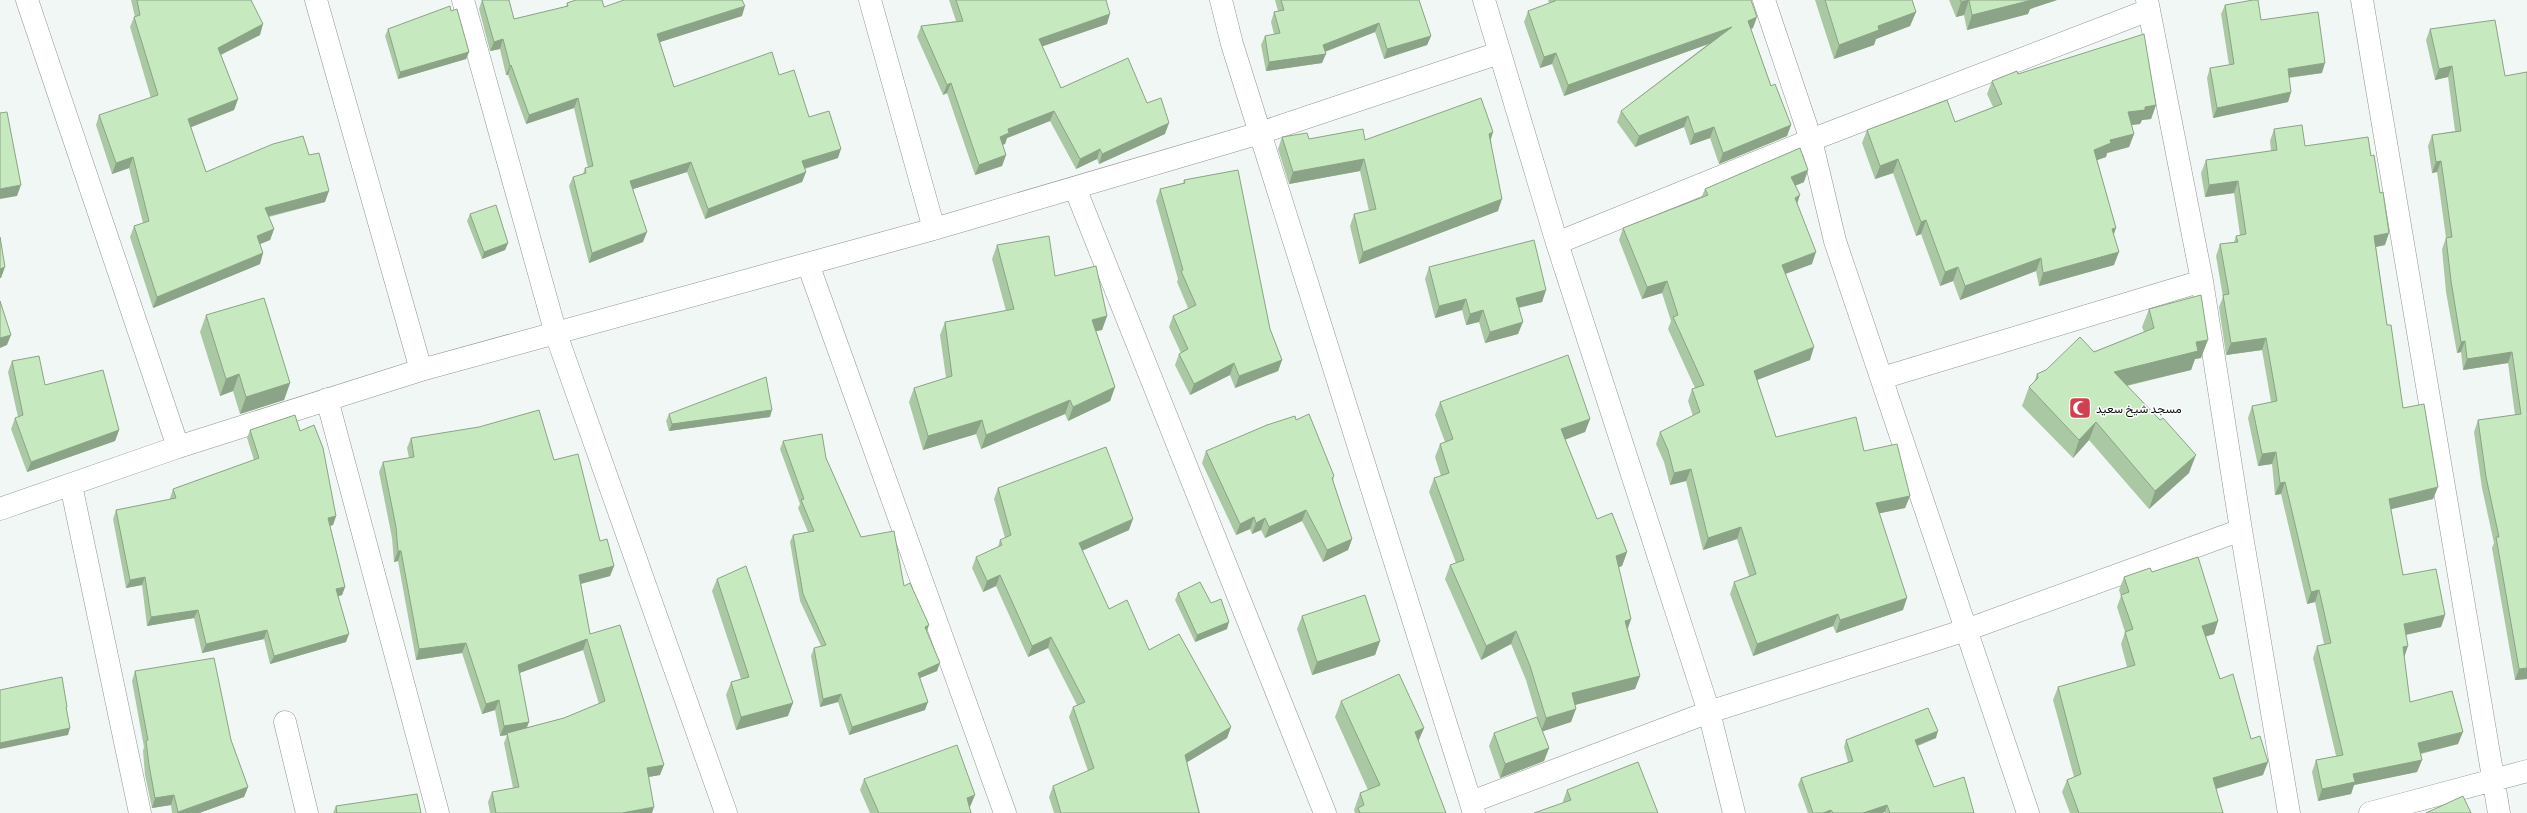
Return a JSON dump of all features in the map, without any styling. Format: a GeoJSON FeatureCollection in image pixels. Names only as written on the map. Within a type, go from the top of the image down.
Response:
{"type":"FeatureCollection","features":[{"type":"Feature","properties":{"kind":"street"},"geometry":{"type":"LineString","coordinates":[[27,0],[178,447]]}},
{"type":"Feature","properties":{"kind":"street"},"geometry":{"type":"LineString","coordinates":[[316,0],[421,370]]}},
{"type":"Feature","properties":{"kind":"street"},"geometry":{"type":"LineString","coordinates":[[464,0],[556,334],[726,813]]}},
{"type":"Feature","properties":{"kind":"street"},"geometry":{"type":"LineString","coordinates":[[870,0],[934,229]]}},
{"type":"Feature","properties":{"kind":"street"},"geometry":{"type":"LineString","coordinates":[[1221,0],[1260,133],[1473,807],[1709,712],[1966,630],[2240,530]]}},
{"type":"Feature","properties":{"kind":"street"},"geometry":{"type":"LineString","coordinates":[[1484,0],[1557,243],[1709,712],[1734,813]]}},
{"type":"Feature","properties":{"kind":"street"},"geometry":{"type":"LineString","coordinates":[[1764,0],[1811,140],[1835,241],[2028,813]]}},
{"type":"Feature","properties":{"kind":"street"},"geometry":{"type":"LineString","coordinates":[[2362,0],[2499,813]]}},
{"type":"Feature","properties":{"kind":"street"},"geometry":{"type":"LineString","coordinates":[[1557,243],[2148,5],[2202,281],[2240,530],[2289,813]]}},
{"type":"Feature","properties":{"kind":"street"},"geometry":{"type":"LineString","coordinates":[[0,509],[178,447],[421,370],[934,229],[1075,188],[1260,133],[1499,53]]}},
{"type":"Feature","properties":{"kind":"street"},"geometry":{"type":"LineString","coordinates":[[1075,188],[1325,813]]}},
{"type":"Feature","properties":{"kind":"street"},"geometry":{"type":"LineString","coordinates":[[808,264],[1005,813]]}},
{"type":"Feature","properties":{"kind":"street"},"geometry":{"type":"LineString","coordinates":[[1882,378],[2202,281]]}},
{"type":"Feature","properties":{"kind":"street"},"geometry":{"type":"LineString","coordinates":[[327,399],[438,813]]}},
{"type":"Feature","properties":{"kind":"street"},"geometry":{"type":"LineString","coordinates":[[71,484],[140,813]]}},
{"type":"Feature","properties":{"kind":"street"},"geometry":{"type":"LineString","coordinates":[[285,722],[307,813]]}},
{"type":"Feature","properties":{"kind":"street"},"geometry":{"type":"LineString","coordinates":[[2370,813],[2527,771]]}},
{"type":"Feature","properties":{"kind":"building"},"geometry":{"type":"Polygon","coordinates":[[[137,0],[251,0],[263,24],[218,48],[238,99],[188,119],[206,172],[273,144],[303,136],[309,155],[319,153],[329,191],[265,208],[274,229],[257,236],[263,253],[157,297],[134,226],[149,221],[133,157],[116,163],[99,115],[158,95],[134,17],[140,15],[137,0]]]}},
{"type":"Feature","properties":{"kind":"building"},"geometry":{"type":"Polygon","coordinates":[[[482,0],[509,0],[514,19],[568,6],[567,3],[576,0],[602,0],[604,7],[624,0],[742,0],[745,6],[657,34],[674,87],[772,52],[779,75],[794,70],[809,117],[829,111],[841,149],[802,161],[806,172],[708,209],[691,162],[630,181],[647,232],[592,253],[573,177],[586,173],[585,168],[593,166],[578,98],[529,115],[511,65],[510,66],[503,39],[494,42],[482,0]]]}},
{"type":"Feature","properties":{"kind":"building"},"geometry":{"type":"Polygon","coordinates":[[[956,0],[1106,0],[1110,14],[1039,39],[1061,88],[1128,58],[1147,103],[1161,98],[1169,123],[1102,154],[1100,149],[1080,159],[1054,111],[1008,129],[1009,133],[1000,137],[1006,155],[979,165],[951,83],[947,85],[921,26],[963,21],[956,0]]]}},
{"type":"Feature","properties":{"kind":"building"},"geometry":{"type":"Polygon","coordinates":[[[1281,0],[1419,0],[1431,36],[1387,49],[1379,23],[1323,45],[1326,54],[1269,62],[1265,36],[1280,33],[1274,12],[1284,10],[1281,0]]]}},
{"type":"Feature","properties":{"kind":"building"},"geometry":{"type":"Polygon","coordinates":[[[1555,0],[1751,0],[1757,17],[1748,21],[1771,86],[1775,84],[1791,125],[1723,153],[1714,127],[1694,134],[1688,116],[1639,136],[1621,111],[1732,27],[1568,85],[1556,53],[1544,57],[1528,11],[1555,0]]]}},
{"type":"Feature","properties":{"kind":"building"},"geometry":{"type":"Polygon","coordinates":[[[1825,0],[1912,0],[1916,12],[1878,26],[1879,30],[1839,45],[1825,0]]]}},
{"type":"Feature","properties":{"kind":"building"},"geometry":{"type":"Polygon","coordinates":[[[1969,0],[2032,0],[1972,15],[1969,0]]]}},
{"type":"Feature","properties":{"kind":"building"},"geometry":{"type":"Polygon","coordinates":[[[2258,0],[2261,20],[2318,12],[2325,63],[2288,69],[2291,92],[2217,108],[2210,68],[2234,64],[2225,5],[2258,0]]]}},
{"type":"Feature","properties":{"kind":"building"},"geometry":{"type":"Polygon","coordinates":[[[450,6],[451,11],[457,9],[469,52],[400,72],[388,29],[450,6]]]}},
{"type":"Feature","properties":{"kind":"building"},"geometry":{"type":"Polygon","coordinates":[[[2495,20],[2505,76],[2527,72],[2527,668],[2519,669],[2496,537],[2499,537],[2486,477],[2478,420],[2521,414],[2512,352],[2467,359],[2465,341],[2461,342],[2451,281],[2446,238],[2452,237],[2441,161],[2436,162],[2432,135],[2461,131],[2452,66],[2439,69],[2430,29],[2495,20]]]}},
{"type":"Feature","properties":{"kind":"building"},"geometry":{"type":"Polygon","coordinates":[[[2144,34],[2156,105],[2145,107],[2145,110],[2128,112],[2134,134],[2110,140],[2111,143],[2094,150],[2116,228],[2112,229],[2119,252],[2043,273],[2041,258],[1965,286],[1958,267],[1945,272],[1926,220],[1921,222],[1898,159],[1880,166],[1867,130],[1947,100],[1955,122],[2002,104],[1992,81],[2017,71],[2018,74],[2144,34]]]}},
{"type":"Feature","properties":{"kind":"building"},"geometry":{"type":"Polygon","coordinates":[[[1481,98],[1493,132],[1489,134],[1502,199],[1363,252],[1354,214],[1376,209],[1364,159],[1293,172],[1282,137],[1307,133],[1309,139],[1363,129],[1365,140],[1481,98]]]}},
{"type":"Feature","properties":{"kind":"building"},"geometry":{"type":"Polygon","coordinates":[[[7,112],[21,185],[0,189],[0,113],[7,112]]]}},
{"type":"Feature","properties":{"kind":"building"},"geometry":{"type":"Polygon","coordinates":[[[2302,125],[2305,146],[2368,137],[2371,156],[2374,155],[2380,193],[2383,192],[2389,233],[2374,236],[2387,325],[2391,325],[2403,408],[2424,404],[2438,487],[2389,499],[2403,575],[2436,569],[2445,615],[2404,624],[2408,646],[2403,647],[2410,702],[2452,691],[2463,732],[2418,743],[2422,760],[2353,774],[2355,782],[2322,789],[2316,760],[2343,755],[2317,646],[2331,643],[2319,590],[2311,592],[2285,482],[2280,483],[2276,452],[2262,454],[2252,406],[2277,401],[2266,338],[2231,343],[2223,295],[2229,294],[2220,244],[2238,242],[2236,236],[2246,234],[2238,181],[2209,185],[2206,160],[2277,150],[2274,129],[2302,125]]]}},
{"type":"Feature","properties":{"kind":"building"},"geometry":{"type":"Polygon","coordinates":[[[1800,148],[1808,170],[1791,177],[1800,195],[1795,198],[1816,252],[1782,265],[1814,347],[1754,371],[1776,437],[1856,417],[1864,451],[1897,444],[1910,496],[1876,503],[1907,598],[1840,620],[1838,614],[1757,644],[1734,582],[1756,574],[1741,527],[1708,538],[1691,469],[1674,473],[1668,450],[1660,432],[1700,412],[1692,389],[1704,385],[1673,317],[1678,315],[1667,281],[1647,287],[1623,228],[1708,195],[1705,189],[1800,148]]]}},
{"type":"Feature","properties":{"kind":"building"},"geometry":{"type":"Polygon","coordinates":[[[1238,170],[1270,329],[1282,360],[1239,376],[1234,363],[1194,384],[1179,354],[1188,349],[1173,316],[1196,305],[1181,271],[1183,270],[1160,189],[1185,183],[1184,180],[1238,170]]]}},
{"type":"Feature","properties":{"kind":"building"},"geometry":{"type":"Polygon","coordinates":[[[496,205],[508,243],[484,252],[470,214],[496,205]]]}},
{"type":"Feature","properties":{"kind":"building"},"geometry":{"type":"Polygon","coordinates":[[[1049,236],[1055,276],[1096,266],[1107,316],[1092,320],[1115,387],[1073,407],[1070,400],[986,435],[982,420],[928,436],[914,388],[952,376],[945,322],[1014,309],[997,245],[1049,236]]]}},
{"type":"Feature","properties":{"kind":"building"},"geometry":{"type":"Polygon","coordinates":[[[0,237],[5,267],[0,269],[0,237]]]}},
{"type":"Feature","properties":{"kind":"building"},"geometry":{"type":"Polygon","coordinates":[[[1534,240],[1546,290],[1516,298],[1523,322],[1490,332],[1483,310],[1470,314],[1466,299],[1439,306],[1429,267],[1534,240]]]}},
{"type":"Feature","properties":{"kind":"building"},"geometry":{"type":"Polygon","coordinates":[[[2201,295],[2208,340],[2196,342],[2198,351],[2114,372],[2160,420],[2163,418],[2196,455],[2155,491],[2096,422],[2079,440],[2029,387],[2038,378],[2037,374],[2046,370],[2080,337],[2094,352],[2154,328],[2149,309],[2201,295]]]}},
{"type":"Feature","properties":{"kind":"building"},"geometry":{"type":"Polygon","coordinates":[[[264,298],[290,383],[246,397],[239,374],[226,379],[206,315],[264,298]]]}},
{"type":"Feature","properties":{"kind":"building"},"geometry":{"type":"Polygon","coordinates":[[[0,301],[11,335],[0,338],[0,301]]]}},
{"type":"Feature","properties":{"kind":"building"},"geometry":{"type":"Polygon","coordinates":[[[1568,355],[1590,419],[1561,429],[1597,519],[1612,513],[1627,552],[1616,556],[1631,619],[1625,621],[1640,676],[1572,693],[1576,709],[1546,718],[1530,666],[1516,631],[1486,646],[1450,565],[1464,560],[1434,478],[1449,473],[1440,444],[1453,439],[1440,402],[1568,355]]]}},
{"type":"Feature","properties":{"kind":"building"},"geometry":{"type":"Polygon","coordinates":[[[39,356],[45,385],[103,370],[119,430],[31,462],[15,418],[23,415],[12,361],[39,356]]]}},
{"type":"Feature","properties":{"kind":"building"},"geometry":{"type":"Polygon","coordinates":[[[766,377],[772,410],[672,424],[669,414],[766,377]]]}},
{"type":"Feature","properties":{"kind":"building"},"geometry":{"type":"Polygon","coordinates":[[[539,410],[554,460],[578,454],[600,541],[607,539],[614,566],[579,575],[590,634],[620,625],[664,765],[647,768],[654,807],[622,813],[496,813],[492,792],[519,787],[507,733],[564,718],[605,701],[587,639],[518,665],[529,722],[504,726],[499,700],[486,704],[466,643],[419,649],[401,551],[398,551],[396,527],[383,462],[414,457],[411,438],[479,427],[539,410]]]}},
{"type":"Feature","properties":{"kind":"building"},"geometry":{"type":"Polygon","coordinates":[[[1309,414],[1334,476],[1332,478],[1352,539],[1327,550],[1306,510],[1269,527],[1265,518],[1256,523],[1254,517],[1240,524],[1206,451],[1267,425],[1295,416],[1296,420],[1309,414]]]}},
{"type":"Feature","properties":{"kind":"building"},"geometry":{"type":"Polygon","coordinates":[[[295,415],[300,431],[314,425],[323,448],[336,516],[328,518],[345,587],[336,589],[349,634],[274,656],[267,630],[206,644],[198,610],[151,617],[145,577],[130,580],[116,510],[176,498],[173,489],[259,458],[250,430],[295,415]]]}},
{"type":"Feature","properties":{"kind":"building"},"geometry":{"type":"Polygon","coordinates":[[[822,434],[826,458],[861,537],[894,531],[904,586],[910,583],[929,625],[925,627],[940,663],[918,673],[928,702],[852,727],[841,694],[823,699],[814,648],[826,645],[803,594],[793,535],[814,531],[801,500],[804,499],[783,441],[822,434]]]}},
{"type":"Feature","properties":{"kind":"building"},"geometry":{"type":"Polygon","coordinates":[[[1106,447],[1133,519],[1079,543],[1109,609],[1127,600],[1149,650],[1179,634],[1231,727],[1185,755],[1199,813],[1061,813],[1053,786],[1094,768],[1073,707],[1085,702],[1051,637],[1032,646],[1000,575],[987,581],[976,557],[1002,545],[1000,540],[1011,535],[998,488],[1106,447]]]}},
{"type":"Feature","properties":{"kind":"building"},"geometry":{"type":"Polygon","coordinates":[[[2198,557],[2218,621],[2202,626],[2220,679],[2233,674],[2251,739],[2260,736],[2268,762],[2213,778],[2223,813],[2079,813],[2067,780],[2081,774],[2058,687],[2135,665],[2125,632],[2133,629],[2121,595],[2129,592],[2124,577],[2150,568],[2152,572],[2198,557]]]}},
{"type":"Feature","properties":{"kind":"building"},"geometry":{"type":"Polygon","coordinates":[[[746,566],[793,703],[741,717],[731,682],[749,677],[717,579],[746,566]]]}},
{"type":"Feature","properties":{"kind":"building"},"geometry":{"type":"Polygon","coordinates":[[[1200,582],[1211,603],[1221,599],[1229,622],[1197,635],[1178,593],[1200,582]]]}},
{"type":"Feature","properties":{"kind":"building"},"geometry":{"type":"Polygon","coordinates":[[[1365,595],[1380,641],[1317,662],[1302,616],[1365,595]]]}},
{"type":"Feature","properties":{"kind":"building"},"geometry":{"type":"Polygon","coordinates":[[[214,658],[231,740],[248,787],[178,812],[174,795],[155,798],[146,741],[148,740],[135,671],[214,658]]]}},
{"type":"Feature","properties":{"kind":"building"},"geometry":{"type":"Polygon","coordinates":[[[1399,674],[1424,728],[1415,732],[1446,813],[1360,813],[1358,808],[1364,805],[1360,793],[1380,785],[1341,701],[1399,674]]]}},
{"type":"Feature","properties":{"kind":"building"},"geometry":{"type":"Polygon","coordinates":[[[62,677],[70,728],[0,743],[0,690],[62,677]]]}},
{"type":"Feature","properties":{"kind":"building"},"geometry":{"type":"Polygon","coordinates":[[[1928,708],[1938,731],[1915,740],[1934,787],[1964,777],[1974,813],[1890,813],[1887,805],[1863,813],[1833,813],[1831,810],[1823,813],[1813,813],[1801,778],[1853,761],[1846,740],[1928,708]]]}},
{"type":"Feature","properties":{"kind":"building"},"geometry":{"type":"Polygon","coordinates":[[[1537,717],[1549,748],[1505,764],[1494,733],[1537,717]]]}},
{"type":"Feature","properties":{"kind":"building"},"geometry":{"type":"Polygon","coordinates":[[[957,745],[975,795],[967,798],[971,813],[879,813],[864,779],[957,745]]]}},
{"type":"Feature","properties":{"kind":"building"},"geometry":{"type":"Polygon","coordinates":[[[1638,762],[1658,813],[1534,813],[1571,800],[1567,790],[1638,762]]]}},
{"type":"Feature","properties":{"kind":"building"},"geometry":{"type":"Polygon","coordinates":[[[417,794],[421,813],[337,813],[336,806],[417,794]]]}},
{"type":"Feature","properties":{"kind":"building"},"geometry":{"type":"Polygon","coordinates":[[[2463,796],[2471,813],[2426,813],[2463,796]]]}},
{"type":"Feature","properties":{"kind":"place","name":"مسجد شيخ سعيد"},"geometry":{"type":"Point","coordinates":[2080,408]}}]}
